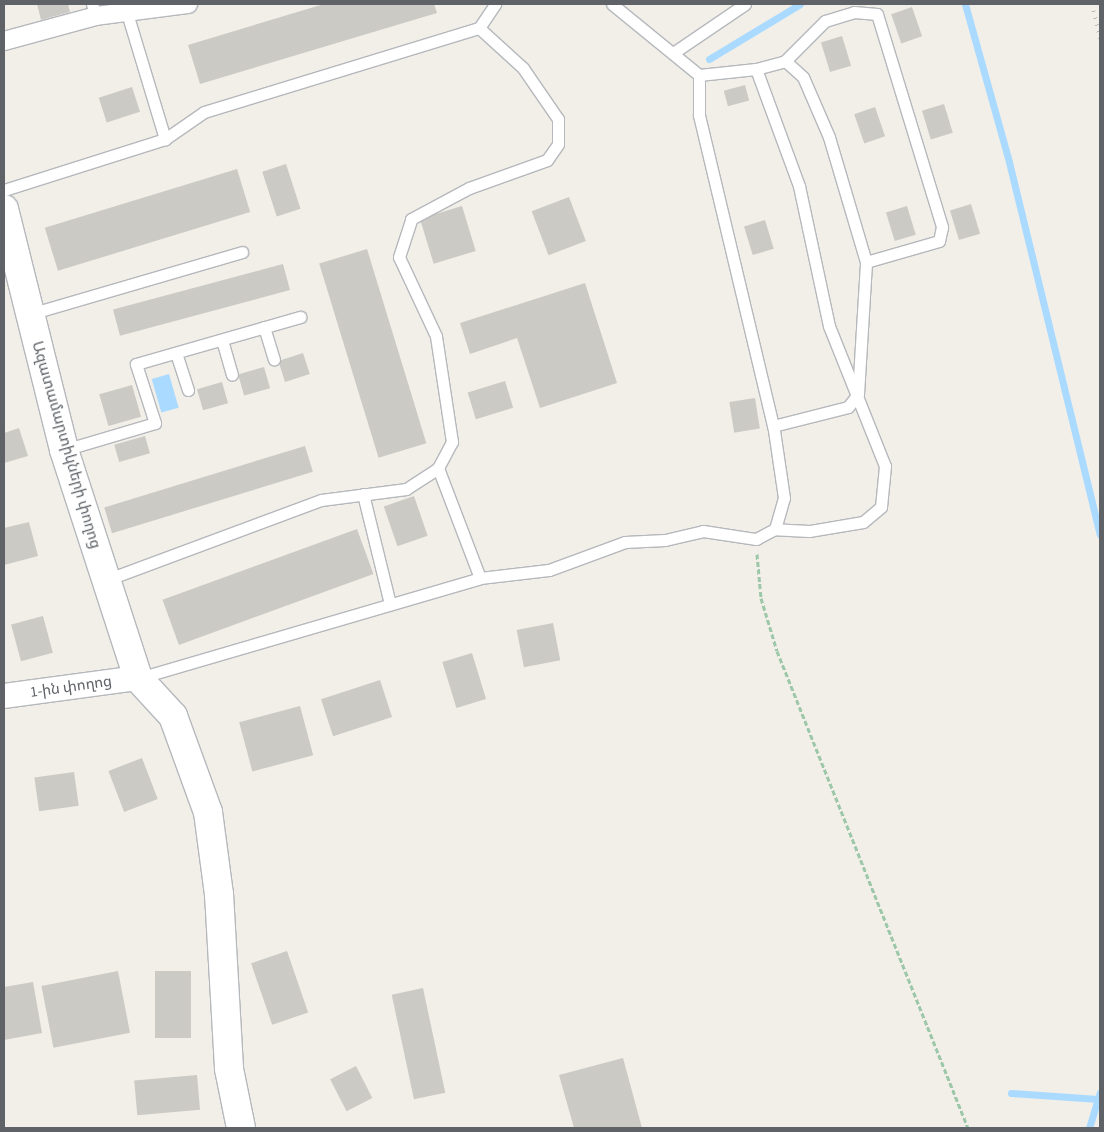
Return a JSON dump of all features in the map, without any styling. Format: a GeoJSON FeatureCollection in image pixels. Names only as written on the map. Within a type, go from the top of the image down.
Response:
{"type":"FeatureCollection","features":[{"type":"Feature","properties":{"kind":"street"},"geometry":{"type":"LineString","coordinates":[[4,41],[94,10],[127,13],[188,4]]}},
{"type":"Feature","properties":{"kind":"street","name":"Ազատամարտիկների փողոց"},"geometry":{"type":"LineString","coordinates":[[4,208],[28,314],[64,450],[138,678]]}},
{"type":"Feature","properties":{"kind":"street"},"geometry":{"type":"LineString","coordinates":[[138,678],[173,716],[208,812],[219,894],[229,1069],[241,1128]]}},
{"type":"Feature","properties":{"kind":"street","name":"1-ին փողոց"},"geometry":{"type":"LineString","coordinates":[[4,696],[138,678]]}},
{"type":"Feature","properties":{"kind":"lane"},"geometry":{"type":"LineString","coordinates":[[4,190],[165,139],[204,112],[479,28],[496,4]]}},
{"type":"Feature","properties":{"kind":"lane"},"geometry":{"type":"LineString","coordinates":[[612,4],[700,75],[756,69],[785,61],[825,21],[854,12],[877,14],[942,227],[939,241],[866,262]]}},
{"type":"Feature","properties":{"kind":"lane"},"geometry":{"type":"LineString","coordinates":[[673,53],[744,4]]}},
{"type":"Feature","properties":{"kind":"lane"},"geometry":{"type":"LineString","coordinates":[[127,13],[165,139]]}},
{"type":"Feature","properties":{"kind":"lane"},"geometry":{"type":"LineString","coordinates":[[106,580],[321,500],[406,489],[438,468],[452,442],[436,336],[400,257],[411,219],[469,188],[547,160],[558,144],[558,118],[523,68],[479,28]]}},
{"type":"Feature","properties":{"kind":"lane"},"geometry":{"type":"LineString","coordinates":[[773,426],[848,408],[858,394],[866,262],[829,138],[803,77],[785,61]]}},
{"type":"Feature","properties":{"kind":"lane"},"geometry":{"type":"LineString","coordinates":[[138,678],[480,578],[549,570],[625,542],[665,540],[703,531],[756,539],[775,529],[809,531],[863,522],[881,507],[885,466],[858,394],[829,326],[799,186],[756,69]]}},
{"type":"Feature","properties":{"kind":"lane"},"geometry":{"type":"LineString","coordinates":[[700,75],[699,115],[773,426],[784,498],[775,529]]}},
{"type":"Feature","properties":{"kind":"lane"},"geometry":{"type":"LineString","coordinates":[[28,314],[242,252]]}},
{"type":"Feature","properties":{"kind":"lane"},"geometry":{"type":"LineString","coordinates":[[64,450],[155,422],[136,364],[300,317]]}},
{"type":"Feature","properties":{"kind":"lane"},"geometry":{"type":"LineString","coordinates":[[264,328],[274,359]]}},
{"type":"Feature","properties":{"kind":"lane"},"geometry":{"type":"LineString","coordinates":[[222,340],[232,375]]}},
{"type":"Feature","properties":{"kind":"lane"},"geometry":{"type":"LineString","coordinates":[[176,353],[188,390]]}},
{"type":"Feature","properties":{"kind":"lane"},"geometry":{"type":"LineString","coordinates":[[438,468],[480,578]]}},
{"type":"Feature","properties":{"kind":"lane"},"geometry":{"type":"LineString","coordinates":[[363,494],[390,604]]}},
{"type":"Feature","properties":{"kind":"path"},"geometry":{"type":"LineString","coordinates":[[756,539],[761,598],[776,651],[968,1128]]}},
{"type":"Feature","properties":{"kind":"water"},"geometry":{"type":"Polygon","coordinates":[[[169,374],[179,408],[161,413],[152,379],[169,374]]]}},
{"type":"Feature","properties":{"kind":"building"},"geometry":{"type":"Polygon","coordinates":[[[37,4],[68,4],[70,12],[41,20],[37,4]]]}},
{"type":"Feature","properties":{"kind":"building"},"geometry":{"type":"Polygon","coordinates":[[[324,4],[434,4],[437,13],[200,84],[188,45],[324,4]]]}},
{"type":"Feature","properties":{"kind":"building"},"geometry":{"type":"Polygon","coordinates":[[[912,7],[922,36],[901,43],[891,14],[912,7]]]}},
{"type":"Feature","properties":{"kind":"building"},"geometry":{"type":"Polygon","coordinates":[[[842,36],[851,66],[830,72],[821,42],[842,36]]]}},
{"type":"Feature","properties":{"kind":"building"},"geometry":{"type":"Polygon","coordinates":[[[745,85],[749,100],[728,106],[724,91],[745,85]]]}},
{"type":"Feature","properties":{"kind":"building"},"geometry":{"type":"Polygon","coordinates":[[[132,87],[140,112],[107,123],[99,98],[132,87]]]}},
{"type":"Feature","properties":{"kind":"building"},"geometry":{"type":"Polygon","coordinates":[[[944,104],[953,133],[931,139],[922,111],[944,104]]]}},
{"type":"Feature","properties":{"kind":"building"},"geometry":{"type":"Polygon","coordinates":[[[875,107],[885,136],[864,143],[854,114],[875,107]]]}},
{"type":"Feature","properties":{"kind":"building"},"geometry":{"type":"Polygon","coordinates":[[[286,164],[301,209],[277,216],[262,172],[286,164]]]}},
{"type":"Feature","properties":{"kind":"building"},"geometry":{"type":"Polygon","coordinates":[[[237,169],[250,212],[58,271],[45,228],[237,169]]]}},
{"type":"Feature","properties":{"kind":"building"},"geometry":{"type":"Polygon","coordinates":[[[569,197],[586,241],[549,255],[532,211],[569,197]]]}},
{"type":"Feature","properties":{"kind":"building"},"geometry":{"type":"Polygon","coordinates":[[[971,204],[980,234],[959,240],[950,210],[971,204]]]}},
{"type":"Feature","properties":{"kind":"building"},"geometry":{"type":"Polygon","coordinates":[[[462,206],[476,251],[434,264],[420,219],[462,206]]]}},
{"type":"Feature","properties":{"kind":"building"},"geometry":{"type":"Polygon","coordinates":[[[907,206],[916,235],[895,241],[886,212],[907,206]]]}},
{"type":"Feature","properties":{"kind":"building"},"geometry":{"type":"Polygon","coordinates":[[[765,220],[774,249],[753,255],[744,226],[765,220]]]}},
{"type":"Feature","properties":{"kind":"building"},"geometry":{"type":"Polygon","coordinates":[[[367,249],[426,443],[379,458],[319,264],[367,249]]]}},
{"type":"Feature","properties":{"kind":"building"},"geometry":{"type":"Polygon","coordinates":[[[283,264],[290,290],[120,336],[113,310],[283,264]]]}},
{"type":"Feature","properties":{"kind":"building"},"geometry":{"type":"Polygon","coordinates":[[[585,283],[617,383],[540,408],[517,338],[470,354],[460,323],[585,283]]]}},
{"type":"Feature","properties":{"kind":"building"},"geometry":{"type":"Polygon","coordinates":[[[303,353],[310,374],[285,382],[278,361],[303,353]]]}},
{"type":"Feature","properties":{"kind":"building"},"geometry":{"type":"Polygon","coordinates":[[[264,367],[270,388],[244,396],[238,374],[264,367]]]}},
{"type":"Feature","properties":{"kind":"building"},"geometry":{"type":"Polygon","coordinates":[[[505,381],[513,408],[476,419],[468,392],[505,381]]]}},
{"type":"Feature","properties":{"kind":"building"},"geometry":{"type":"Polygon","coordinates":[[[222,382],[228,403],[203,410],[197,389],[222,382]]]}},
{"type":"Feature","properties":{"kind":"building"},"geometry":{"type":"Polygon","coordinates":[[[132,385],[141,417],[108,426],[99,394],[132,385]]]}},
{"type":"Feature","properties":{"kind":"building"},"geometry":{"type":"Polygon","coordinates":[[[755,398],[760,429],[734,433],[729,402],[755,398]]]}},
{"type":"Feature","properties":{"kind":"building"},"geometry":{"type":"Polygon","coordinates":[[[19,428],[28,456],[4,463],[4,433],[19,428]]]}},
{"type":"Feature","properties":{"kind":"building"},"geometry":{"type":"Polygon","coordinates":[[[145,436],[150,453],[119,462],[114,445],[145,436]]]}},
{"type":"Feature","properties":{"kind":"building"},"geometry":{"type":"Polygon","coordinates":[[[305,446],[313,472],[112,533],[104,507],[305,446]]]}},
{"type":"Feature","properties":{"kind":"building"},"geometry":{"type":"Polygon","coordinates":[[[414,496],[428,536],[397,546],[384,506],[414,496]]]}},
{"type":"Feature","properties":{"kind":"building"},"geometry":{"type":"Polygon","coordinates":[[[29,522],[38,556],[4,565],[4,528],[29,522]]]}},
{"type":"Feature","properties":{"kind":"building"},"geometry":{"type":"Polygon","coordinates":[[[357,529],[373,574],[179,645],[162,600],[357,529]]]}},
{"type":"Feature","properties":{"kind":"building"},"geometry":{"type":"Polygon","coordinates":[[[43,616],[53,653],[21,661],[11,625],[43,616]]]}},
{"type":"Feature","properties":{"kind":"building"},"geometry":{"type":"Polygon","coordinates":[[[553,623],[560,660],[524,667],[517,630],[553,623]]]}},
{"type":"Feature","properties":{"kind":"building"},"geometry":{"type":"Polygon","coordinates":[[[472,653],[486,699],[456,708],[442,662],[472,653]]]}},
{"type":"Feature","properties":{"kind":"building"},"geometry":{"type":"Polygon","coordinates":[[[380,680],[392,717],[333,736],[321,699],[380,680]]]}},
{"type":"Feature","properties":{"kind":"building"},"geometry":{"type":"Polygon","coordinates":[[[300,706],[313,755],[252,772],[239,722],[300,706]]]}},
{"type":"Feature","properties":{"kind":"building"},"geometry":{"type":"Polygon","coordinates":[[[142,758],[158,799],[124,812],[108,771],[142,758]]]}},
{"type":"Feature","properties":{"kind":"building"},"geometry":{"type":"Polygon","coordinates":[[[74,772],[79,806],[39,811],[34,778],[74,772]]]}},
{"type":"Feature","properties":{"kind":"building"},"geometry":{"type":"Polygon","coordinates":[[[287,951],[308,1012],[272,1025],[251,963],[287,951]]]}},
{"type":"Feature","properties":{"kind":"building"},"geometry":{"type":"Polygon","coordinates":[[[118,971],[130,1033],[53,1048],[41,986],[118,971]]]}},
{"type":"Feature","properties":{"kind":"building"},"geometry":{"type":"Polygon","coordinates":[[[155,971],[191,971],[191,1038],[155,1038],[155,971]]]}},
{"type":"Feature","properties":{"kind":"building"},"geometry":{"type":"Polygon","coordinates":[[[33,982],[42,1033],[4,1040],[4,987],[33,982]]]}},
{"type":"Feature","properties":{"kind":"building"},"geometry":{"type":"Polygon","coordinates":[[[423,988],[445,1093],[414,1099],[392,995],[423,988]]]}},
{"type":"Feature","properties":{"kind":"building"},"geometry":{"type":"Polygon","coordinates":[[[623,1058],[642,1128],[574,1128],[559,1075],[623,1058]]]}},
{"type":"Feature","properties":{"kind":"building"},"geometry":{"type":"Polygon","coordinates":[[[356,1066],[372,1098],[347,1111],[330,1079],[356,1066]]]}},
{"type":"Feature","properties":{"kind":"building"},"geometry":{"type":"Polygon","coordinates":[[[197,1075],[200,1110],[137,1115],[134,1080],[197,1075]]]}},
{"type":"Feature","properties":{"kind":"waterway"},"geometry":{"type":"LineString","coordinates":[[709,59],[800,4]]}},
{"type":"Feature","properties":{"kind":"waterway"},"geometry":{"type":"LineString","coordinates":[[965,4],[1009,162],[1100,534]]}},
{"type":"Feature","properties":{"kind":"waterway"},"geometry":{"type":"LineString","coordinates":[[1011,1093],[1098,1099]]}},
{"type":"Feature","properties":{"kind":"waterway"},"geometry":{"type":"LineString","coordinates":[[1089,1128],[1100,1093]]}},
{"type":"Feature","properties":{"kind":"railway"},"geometry":{"type":"LineString","coordinates":[[1092,4],[1100,40]]}}]}
